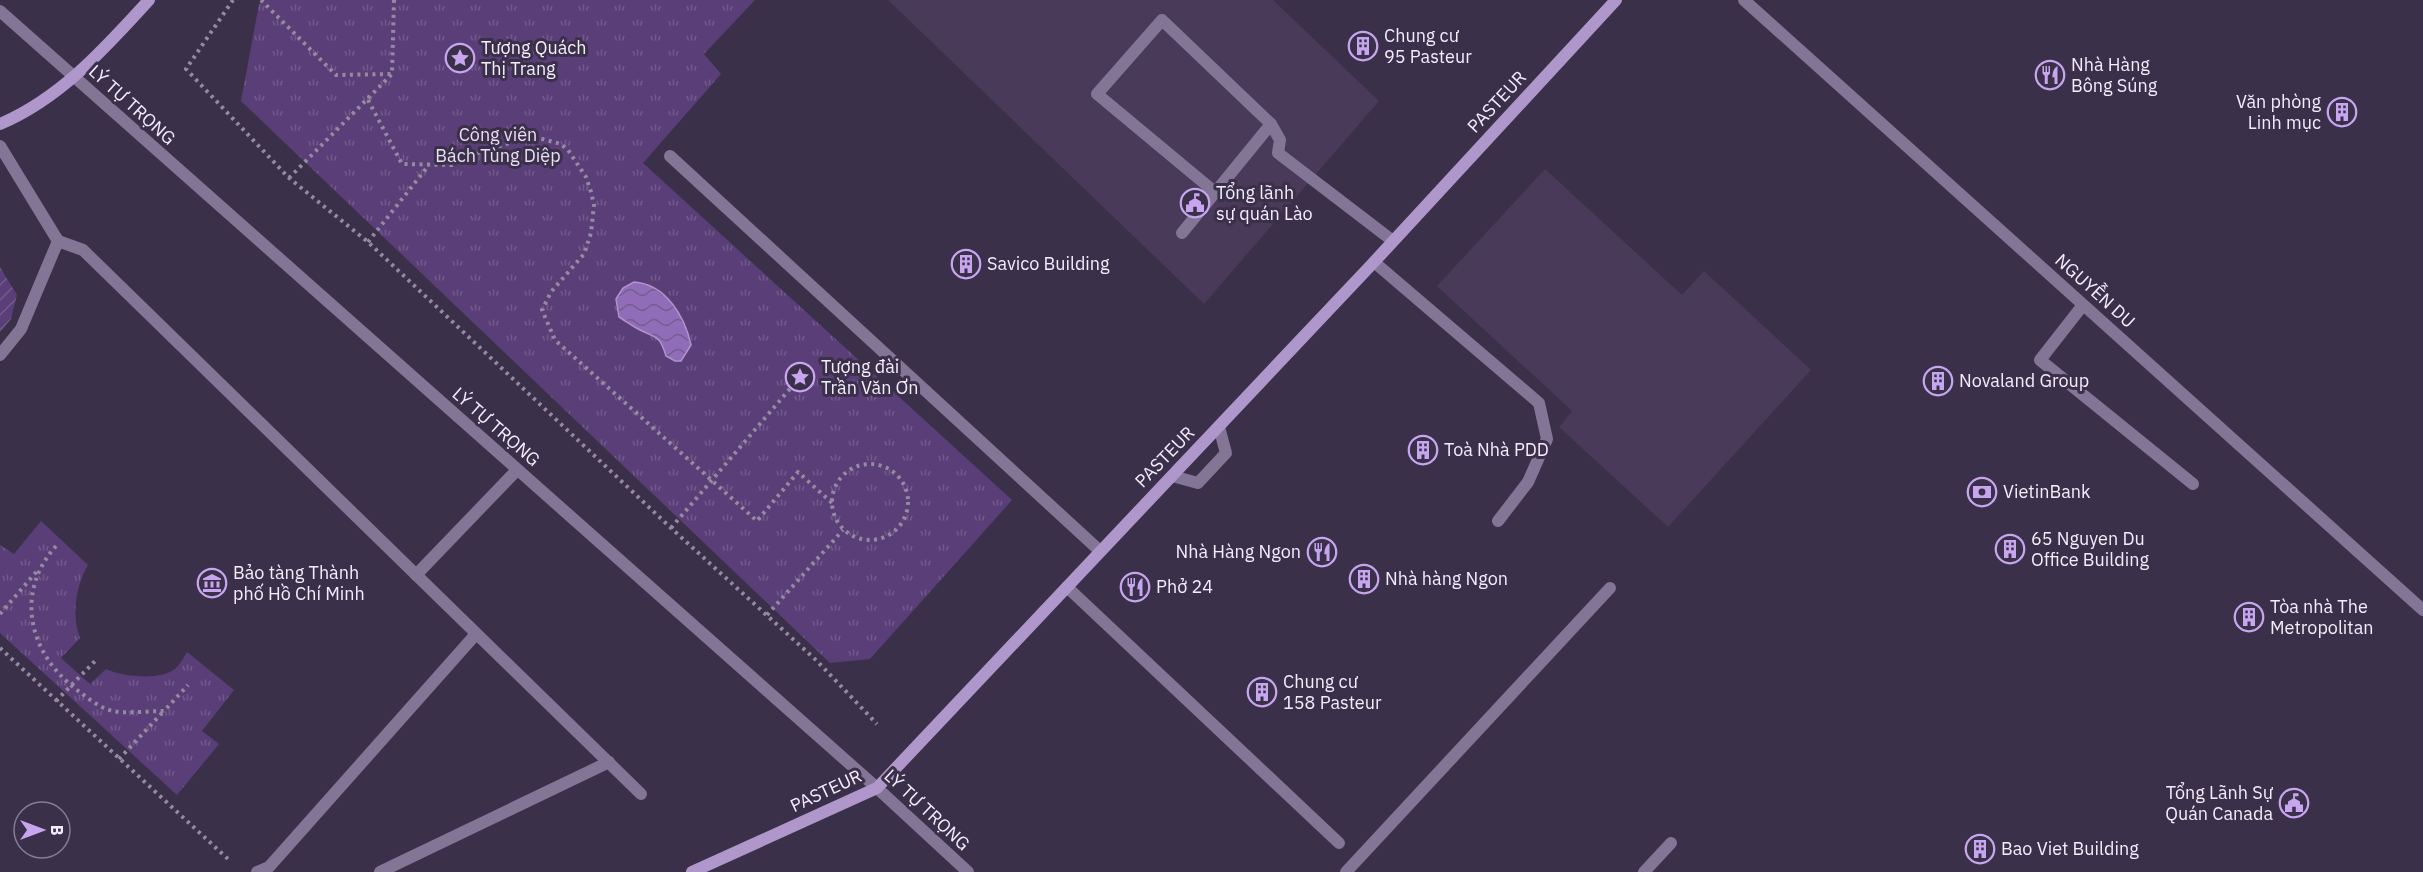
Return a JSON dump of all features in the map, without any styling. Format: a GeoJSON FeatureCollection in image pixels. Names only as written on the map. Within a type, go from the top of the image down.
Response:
{"type":"FeatureCollection","features":[{"type":"Feature","properties":{"kind":"main road"},"geometry":{"type":"LineString","coordinates":[[0,124],[17,117],[74,78],[149,0]]}},
{"type":"Feature","properties":{"kind":"main road","name":"PASTEUR"},"geometry":{"type":"LineString","coordinates":[[692,872],[877,788],[1393,242],[1616,0]]}},
{"type":"Feature","properties":{"kind":"street","name":"NGUYỄN DU"},"geometry":{"type":"LineString","coordinates":[[1744,0],[2423,610]]}},
{"type":"Feature","properties":{"kind":"street","name":"LÝ TỰ TRỌNG"},"geometry":{"type":"LineString","coordinates":[[0,11],[877,788],[968,872]]}},
{"type":"Feature","properties":{"kind":"street"},"geometry":{"type":"LineString","coordinates":[[1216,193],[1097,94],[1162,20],[1271,124],[1280,140],[1278,153],[1393,242]]}},
{"type":"Feature","properties":{"kind":"street"},"geometry":{"type":"LineString","coordinates":[[1182,232],[1271,124]]}},
{"type":"Feature","properties":{"kind":"street"},"geometry":{"type":"LineString","coordinates":[[0,146],[58,242],[83,250],[640,794]]}},
{"type":"Feature","properties":{"kind":"street"},"geometry":{"type":"LineString","coordinates":[[670,156],[1100,551]]}},
{"type":"Feature","properties":{"kind":"street"},"geometry":{"type":"LineString","coordinates":[[0,355],[21,329],[58,242]]}},
{"type":"Feature","properties":{"kind":"street"},"geometry":{"type":"LineString","coordinates":[[1374,262],[1539,403],[1547,439],[1528,482],[1498,521]]}},
{"type":"Feature","properties":{"kind":"street"},"geometry":{"type":"LineString","coordinates":[[2083,304],[2040,360],[2193,484]]}},
{"type":"Feature","properties":{"kind":"street"},"geometry":{"type":"LineString","coordinates":[[1172,476],[1198,483],[1226,453],[1219,427]]}},
{"type":"Feature","properties":{"kind":"street"},"geometry":{"type":"LineString","coordinates":[[416,575],[517,470]]}},
{"type":"Feature","properties":{"kind":"street"},"geometry":{"type":"LineString","coordinates":[[1067,587],[1339,843]]}},
{"type":"Feature","properties":{"kind":"street"},"geometry":{"type":"LineString","coordinates":[[1346,872],[1610,588]]}},
{"type":"Feature","properties":{"kind":"street"},"geometry":{"type":"LineString","coordinates":[[266,870],[476,634]]}},
{"type":"Feature","properties":{"kind":"street"},"geometry":{"type":"LineString","coordinates":[[380,872],[609,762]]}},
{"type":"Feature","properties":{"kind":"street"},"geometry":{"type":"LineString","coordinates":[[1644,872],[1671,843]]}},
{"type":"Feature","properties":{"kind":"path"},"geometry":{"type":"LineString","coordinates":[[233,0],[186,69],[289,178],[368,242],[671,528],[817,661],[877,724]]}},
{"type":"Feature","properties":{"kind":"path"},"geometry":{"type":"LineString","coordinates":[[261,0],[336,75],[392,74]]}},
{"type":"Feature","properties":{"kind":"path"},"geometry":{"type":"LineString","coordinates":[[289,178],[392,74],[394,0]]}},
{"type":"Feature","properties":{"kind":"path"},"geometry":{"type":"LineString","coordinates":[[368,100],[402,164],[452,165],[481,152],[531,136],[561,144],[568,150],[586,177],[594,205],[593,220],[584,254],[550,292],[542,310],[555,340],[757,520],[798,472],[832,503]]}},
{"type":"Feature","properties":{"kind":"path"},"geometry":{"type":"LineString","coordinates":[[368,242],[429,165]]}},
{"type":"Feature","properties":{"kind":"path"},"geometry":{"type":"LineString","coordinates":[[671,528],[800,377]]}},
{"type":"Feature","properties":{"kind":"path"},"geometry":{"type":"LineString","coordinates":[[861,465],[877,465],[897,475],[904,486],[908,501],[906,515],[897,530],[886,537],[869,541],[856,538],[843,530],[834,516],[832,503],[839,478],[849,470],[861,465]]}},
{"type":"Feature","properties":{"kind":"path"},"geometry":{"type":"LineString","coordinates":[[766,615],[843,530]]}},
{"type":"Feature","properties":{"kind":"path"},"geometry":{"type":"LineString","coordinates":[[56,546],[41,567],[32,601],[33,620],[39,648],[50,664],[71,686],[96,704],[113,711],[164,711]]}},
{"type":"Feature","properties":{"kind":"path"},"geometry":{"type":"LineString","coordinates":[[0,614],[41,567]]}},
{"type":"Feature","properties":{"kind":"path"},"geometry":{"type":"LineString","coordinates":[[0,648],[233,864]]}},
{"type":"Feature","properties":{"kind":"path"},"geometry":{"type":"LineString","coordinates":[[56,701],[97,659]]}},
{"type":"Feature","properties":{"kind":"path"},"geometry":{"type":"LineString","coordinates":[[119,759],[188,685]]}},
{"type":"Feature","properties":{"kind":"shaded area","name":"Tổng lãnh sự quán Lào"},"geometry":{"type":"Polygon","coordinates":[[[888,0],[1273,0],[1379,101],[1204,304],[888,0]]]}},
{"type":"Feature","properties":{"kind":"shaded area"},"geometry":{"type":"Polygon","coordinates":[[[1545,169],[1682,295],[1704,271],[1811,370],[1668,527],[1559,427],[1572,411],[1437,286],[1545,169]]]}},
{"type":"Feature","properties":{"kind":"green space","name":"Công viên Bách Tùng Diệp"},"geometry":{"type":"Polygon","coordinates":[[[263,0],[755,0],[704,54],[721,74],[643,163],[1012,500],[870,659],[830,663],[241,101],[259,4],[263,0]]]}},
{"type":"Feature","properties":{"kind":"green space"},"geometry":{"type":"Polygon","coordinates":[[[0,267],[17,295],[11,319],[0,332],[0,267]]]}},
{"type":"Feature","properties":{"kind":"green space"},"geometry":{"type":"Polygon","coordinates":[[[41,521],[88,565],[80,582],[76,601],[75,611],[80,638],[61,658],[90,684],[106,669],[122,674],[162,675],[178,666],[187,652],[234,690],[202,731],[219,744],[177,795],[0,633],[0,545],[14,554],[41,521]]]}},
{"type":"Feature","properties":{"kind":"water"},"geometry":{"type":"Polygon","coordinates":[[[634,282],[645,284],[665,295],[679,313],[691,345],[681,361],[675,361],[666,356],[657,338],[619,317],[616,299],[623,288],[634,282]]]}},
{"type":"Feature","properties":{"kind":"place","name":"Chung cư 95 Pasteur"},"geometry":{"type":"Point","coordinates":[1363,46]}},
{"type":"Feature","properties":{"kind":"place","name":"Tượng Quách Thị Trang"},"geometry":{"type":"Point","coordinates":[460,58]}},
{"type":"Feature","properties":{"kind":"place","name":"Nhà Hàng Bông Súng"},"geometry":{"type":"Point","coordinates":[2050,75]}},
{"type":"Feature","properties":{"kind":"place","name":"Văn phòng Linh mục"},"geometry":{"type":"Point","coordinates":[2342,112]}},
{"type":"Feature","properties":{"kind":"place","name":"Tổng lãnh sự quán Lào"},"geometry":{"type":"Point","coordinates":[1195,203]}},
{"type":"Feature","properties":{"kind":"place","name":"Savico Building"},"geometry":{"type":"Point","coordinates":[966,264]}},
{"type":"Feature","properties":{"kind":"place","name":"Tượng đài Trần Văn Ơn"},"geometry":{"type":"Point","coordinates":[800,377]}},
{"type":"Feature","properties":{"kind":"place","name":"Novaland Group"},"geometry":{"type":"Point","coordinates":[1938,381]}},
{"type":"Feature","properties":{"kind":"place","name":"Toà Nhà PDD"},"geometry":{"type":"Point","coordinates":[1423,450]}},
{"type":"Feature","properties":{"kind":"place","name":"VietinBank"},"geometry":{"type":"Point","coordinates":[1982,492]}},
{"type":"Feature","properties":{"kind":"place","name":"65 Nguyen Du Office Building"},"geometry":{"type":"Point","coordinates":[2010,549]}},
{"type":"Feature","properties":{"kind":"place","name":"Nhà Hàng Ngon"},"geometry":{"type":"Point","coordinates":[1322,552]}},
{"type":"Feature","properties":{"kind":"place","name":"Nhà hàng Ngon"},"geometry":{"type":"Point","coordinates":[1364,579]}},
{"type":"Feature","properties":{"kind":"place","name":"Bảo tàng Thành phố Hồ Chí Minh"},"geometry":{"type":"Point","coordinates":[212,583]}},
{"type":"Feature","properties":{"kind":"place","name":"Phở 24"},"geometry":{"type":"Point","coordinates":[1135,587]}},
{"type":"Feature","properties":{"kind":"place","name":"Tòa nhà The Metropolitan"},"geometry":{"type":"Point","coordinates":[2249,617]}},
{"type":"Feature","properties":{"kind":"place","name":"Chung cư 158 Pasteur"},"geometry":{"type":"Point","coordinates":[1262,692]}},
{"type":"Feature","properties":{"kind":"place","name":"Tổng Lãnh Sự Quán Canada"},"geometry":{"type":"Point","coordinates":[2294,803]}},
{"type":"Feature","properties":{"kind":"place","name":"Bao Viet Building"},"geometry":{"type":"Point","coordinates":[1980,849]}}]}
